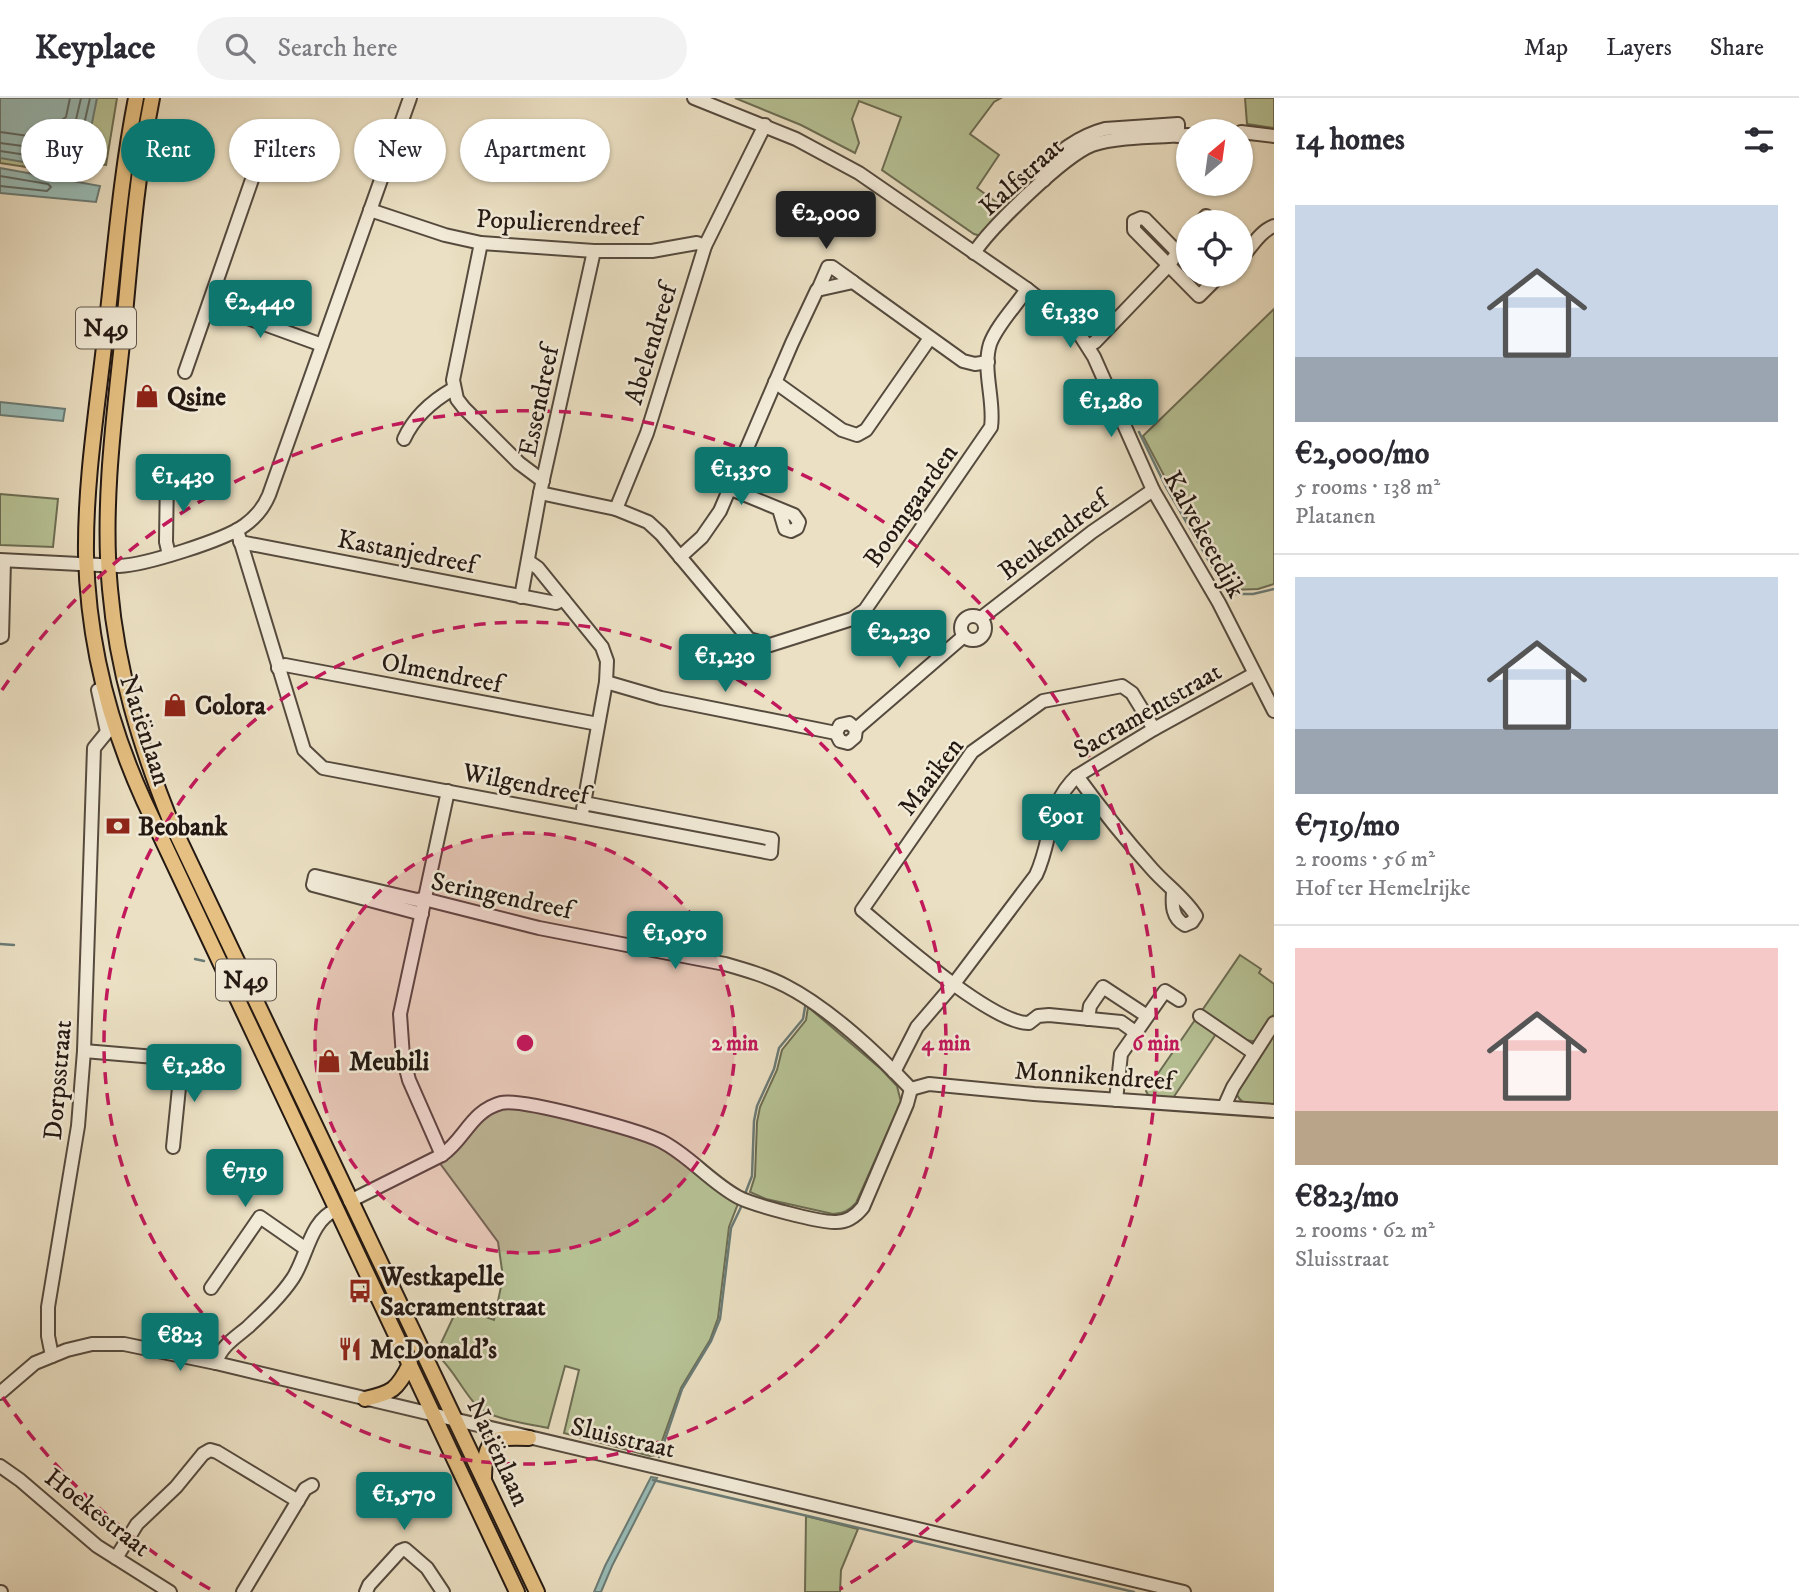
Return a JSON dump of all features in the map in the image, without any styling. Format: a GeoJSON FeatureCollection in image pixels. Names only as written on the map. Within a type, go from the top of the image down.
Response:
{"type":"FeatureCollection","features":[{"type":"Feature","properties":{"kind":"main road","name":"Natiënlaan"},"geometry":{"type":"LineString","coordinates":[[136,98],[123,184],[88,502],[86,565],[90,612],[101,674],[121,748],[144,801],[517,1592]]}},
{"type":"Feature","properties":{"kind":"main road","name":"Natiënlaan"},"geometry":{"type":"LineString","coordinates":[[152,98],[134,223],[110,473],[108,565],[122,672],[146,758],[175,831],[537,1592]]}},
{"type":"Feature","properties":{"kind":"main road"},"geometry":{"type":"LineString","coordinates":[[365,1399],[395,1390],[410,1364]]}},
{"type":"Feature","properties":{"kind":"main road"},"geometry":{"type":"LineString","coordinates":[[484,1482],[484,1459],[493,1442],[500,1437],[529,1438]]}},
{"type":"Feature","properties":{"kind":"street"},"geometry":{"type":"LineString","coordinates":[[0,637],[2,560],[86,565],[138,564],[239,536],[265,504],[410,98]]}},
{"type":"Feature","properties":{"kind":"street","name":"Kalvekeetdijk"},"geometry":{"type":"LineString","coordinates":[[694,98],[796,139],[859,173],[1027,289],[1067,320],[1087,346],[1153,490],[1219,603],[1274,710]]}},
{"type":"Feature","properties":{"kind":"street","name":"Kalfstraat"},"geometry":{"type":"LineString","coordinates":[[974,253],[1044,180],[1037,172],[1068,147],[1094,132],[1105,129],[1176,124]]}},
{"type":"Feature","properties":{"kind":"street","name":"Abelendreef"},"geometry":{"type":"LineString","coordinates":[[615,509],[647,433],[705,246],[765,125]]}},
{"type":"Feature","properties":{"kind":"street"},"geometry":{"type":"LineString","coordinates":[[1253,133],[1274,136]]}},
{"type":"Feature","properties":{"kind":"street"},"geometry":{"type":"LineString","coordinates":[[185,372],[251,182]]}},
{"type":"Feature","properties":{"kind":"street","name":"Populierendreef"},"geometry":{"type":"LineString","coordinates":[[370,210],[445,235],[481,243],[594,251],[652,251],[697,243],[705,246]]}},
{"type":"Feature","properties":{"kind":"street"},"geometry":{"type":"LineString","coordinates":[[1176,250],[1145,219],[1134,221],[1134,230],[1176,274]]}},
{"type":"Feature","properties":{"kind":"street"},"geometry":{"type":"LineString","coordinates":[[1253,246],[1274,226]]}},
{"type":"Feature","properties":{"kind":"street"},"geometry":{"type":"LineString","coordinates":[[481,243],[453,389],[464,408],[542,487],[615,509]]}},
{"type":"Feature","properties":{"kind":"street","name":"Essendreef"},"geometry":{"type":"LineString","coordinates":[[521,597],[542,487],[594,251]]}},
{"type":"Feature","properties":{"kind":"street"},"geometry":{"type":"LineString","coordinates":[[1087,346],[1095,342],[1168,266],[1176,253]]}},
{"type":"Feature","properties":{"kind":"street"},"geometry":{"type":"LineString","coordinates":[[680,557],[712,524],[731,489],[775,382],[830,267],[963,361],[975,364],[988,362]]}},
{"type":"Feature","properties":{"kind":"street"},"geometry":{"type":"LineString","coordinates":[[818,290],[853,282]]}},
{"type":"Feature","properties":{"kind":"street"},"geometry":{"type":"LineString","coordinates":[[1190,287],[1199,296],[1202,287]]}},
{"type":"Feature","properties":{"kind":"street","name":"Boomgaarden"},"geometry":{"type":"LineString","coordinates":[[615,509],[648,522],[662,534],[749,639],[770,645],[852,619],[865,610],[991,427],[988,362],[991,343],[1027,289]]}},
{"type":"Feature","properties":{"kind":"street"},"geometry":{"type":"LineString","coordinates":[[209,303],[322,345]]}},
{"type":"Feature","properties":{"kind":"street"},"geometry":{"type":"LineString","coordinates":[[775,382],[842,430],[857,435],[866,430],[930,338]]}},
{"type":"Feature","properties":{"kind":"street"},"geometry":{"type":"LineString","coordinates":[[404,439],[411,424],[438,397],[453,389]]}},
{"type":"Feature","properties":{"kind":"street"},"geometry":{"type":"LineString","coordinates":[[167,475],[166,542],[169,555]]}},
{"type":"Feature","properties":{"kind":"street"},"geometry":{"type":"LineString","coordinates":[[731,489],[779,509]]}},
{"type":"Feature","properties":{"kind":"street","name":"Beukendreef"},"geometry":{"type":"LineString","coordinates":[[981,618],[1092,532],[1153,490]]}},
{"type":"Feature","properties":{"kind":"street","name":"Kastanjedreef"},"geometry":{"type":"LineString","coordinates":[[239,536],[521,597],[556,603],[563,599]]}},
{"type":"Feature","properties":{"kind":"street","name":"Wilgendreef"},"geometry":{"type":"LineString","coordinates":[[239,536],[304,750],[323,768],[771,853],[772,839],[584,803]]}},
{"type":"Feature","properties":{"kind":"street"},"geometry":{"type":"LineString","coordinates":[[528,561],[538,568],[602,647],[607,661],[606,682],[581,816]]}},
{"type":"Feature","properties":{"kind":"street","name":"Beukendreef"},"geometry":{"type":"LineString","coordinates":[[968,617],[981,618],[986,628],[982,637],[972,640],[964,636],[962,622],[968,617]]}},
{"type":"Feature","properties":{"kind":"street","name":"Beukendreef"},"geometry":{"type":"LineString","coordinates":[[606,682],[661,698],[836,733],[840,740],[849,743],[855,737],[856,729],[964,636]]}},
{"type":"Feature","properties":{"kind":"street","name":"Olmendreef"},"geometry":{"type":"LineString","coordinates":[[278,667],[285,665],[598,724]]}},
{"type":"Feature","properties":{"kind":"street","name":"Dorpsstraat"},"geometry":{"type":"LineString","coordinates":[[52,1356],[48,1336],[48,1307],[78,1126],[84,1051],[94,748],[107,732],[97,686],[101,674]]}},
{"type":"Feature","properties":{"kind":"street","name":"Sacramentstraat"},"geometry":{"type":"LineString","coordinates":[[894,1072],[917,1027],[953,985],[1036,875],[1042,862],[1056,803],[1067,786],[1077,776],[1154,729],[1254,674]]}},
{"type":"Feature","properties":{"kind":"street","name":"Maaiken"},"geometry":{"type":"LineString","coordinates":[[953,985],[862,910],[972,752],[1043,701],[1122,686],[1132,693],[1154,729]]}},
{"type":"Feature","properties":{"kind":"street"},"geometry":{"type":"LineString","coordinates":[[101,742],[113,742],[121,748]]}},
{"type":"Feature","properties":{"kind":"street"},"geometry":{"type":"LineString","coordinates":[[1077,776],[1104,813],[1172,891]]}},
{"type":"Feature","properties":{"kind":"street"},"geometry":{"type":"LineString","coordinates":[[442,1155],[409,1080],[400,1033],[400,1014],[448,791]]}},
{"type":"Feature","properties":{"kind":"street","name":"Seringendreef"},"geometry":{"type":"LineString","coordinates":[[422,914],[313,885],[315,876],[418,900],[424,899],[539,928],[750,971],[785,985],[805,997],[911,1089]]}},
{"type":"Feature","properties":{"kind":"street"},"geometry":{"type":"LineString","coordinates":[[953,985],[1020,1023],[1029,1023],[1038,1016],[1049,1015],[1088,1018],[1121,1022],[1135,1032]]}},
{"type":"Feature","properties":{"kind":"street"},"geometry":{"type":"LineString","coordinates":[[1088,1018],[1090,1006],[1103,987],[1147,1016]]}},
{"type":"Feature","properties":{"kind":"street"},"geometry":{"type":"LineString","coordinates":[[1116,1100],[1118,1062],[1135,1032],[1165,991],[1179,1000]]}},
{"type":"Feature","properties":{"kind":"street"},"geometry":{"type":"LineString","coordinates":[[1200,1016],[1255,1053]]}},
{"type":"Feature","properties":{"kind":"street"},"geometry":{"type":"LineString","coordinates":[[1224,1107],[1233,1087],[1274,1023]]}},
{"type":"Feature","properties":{"kind":"street"},"geometry":{"type":"LineString","coordinates":[[84,1051],[214,1062]]}},
{"type":"Feature","properties":{"kind":"street"},"geometry":{"type":"LineString","coordinates":[[173,1147],[182,1058]]}},
{"type":"Feature","properties":{"kind":"street","name":"Monnikendreef"},"geometry":{"type":"LineString","coordinates":[[911,1089],[929,1084],[1274,1111]]}},
{"type":"Feature","properties":{"kind":"street"},"geometry":{"type":"LineString","coordinates":[[350,1201],[442,1155],[452,1148],[471,1121],[482,1111],[498,1104],[516,1102],[596,1120],[656,1139],[740,1198],[834,1223],[851,1219],[863,1207],[911,1089]]}},
{"type":"Feature","properties":{"kind":"street"},"geometry":{"type":"LineString","coordinates":[[216,1363],[223,1348],[274,1301],[294,1277],[318,1226],[328,1213],[336,1210]]}},
{"type":"Feature","properties":{"kind":"street"},"geometry":{"type":"LineString","coordinates":[[211,1288],[260,1217],[306,1249]]}},
{"type":"Feature","properties":{"kind":"street","name":"Sluisstraat"},"geometry":{"type":"LineString","coordinates":[[52,1356],[92,1345],[124,1344],[216,1363],[1184,1592]]}},
{"type":"Feature","properties":{"kind":"street"},"geometry":{"type":"LineString","coordinates":[[0,1393],[35,1363],[52,1356]]}},
{"type":"Feature","properties":{"kind":"street"},"geometry":{"type":"LineString","coordinates":[[116,1559],[137,1524],[176,1487],[203,1454],[210,1450],[298,1501]]}},
{"type":"Feature","properties":{"kind":"street","name":"Hoekestraat"},"geometry":{"type":"LineString","coordinates":[[0,1466],[97,1546],[170,1592]]}},
{"type":"Feature","properties":{"kind":"street"},"geometry":{"type":"LineString","coordinates":[[243,1592],[305,1489],[312,1485]]}},
{"type":"Feature","properties":{"kind":"street"},"geometry":{"type":"LineString","coordinates":[[366,1592],[400,1550],[405,1549],[427,1568],[443,1592]]}},
{"type":"Feature","properties":{"kind":"green space"},"geometry":{"type":"Polygon","coordinates":[[[0,98],[117,98],[107,159],[107,119],[21,119],[21,166],[0,163],[0,98]]]}},
{"type":"Feature","properties":{"kind":"green space"},"geometry":{"type":"Polygon","coordinates":[[[735,98],[1001,98],[994,102],[970,134],[999,155],[977,188],[1007,210],[981,236],[974,234],[882,170],[901,117],[859,101],[852,119],[859,143],[855,153],[801,125],[735,98]]]}},
{"type":"Feature","properties":{"kind":"green space"},"geometry":{"type":"Polygon","coordinates":[[[1245,98],[1274,98],[1274,128],[1253,125],[1253,119],[1247,119],[1245,98]]]}},
{"type":"Feature","properties":{"kind":"green space"},"geometry":{"type":"Polygon","coordinates":[[[1274,309],[1274,584],[1258,589],[1231,590],[1185,515],[1143,436],[1274,309]]]}},
{"type":"Feature","properties":{"kind":"green space"},"geometry":{"type":"Polygon","coordinates":[[[0,494],[58,499],[53,547],[0,545],[0,494]]]}},
{"type":"Feature","properties":{"kind":"green space"},"geometry":{"type":"Polygon","coordinates":[[[1240,955],[1261,969],[1259,973],[1274,984],[1274,1014],[1256,1041],[1242,1039],[1201,1012],[1240,955]]]}},
{"type":"Feature","properties":{"kind":"green space"},"geometry":{"type":"Polygon","coordinates":[[[808,1007],[881,1069],[897,1086],[901,1102],[856,1203],[837,1214],[766,1199],[750,1192],[755,1176],[760,1107],[777,1070],[782,1050],[806,1020],[808,1007]]]}},
{"type":"Feature","properties":{"kind":"green space"},"geometry":{"type":"Polygon","coordinates":[[[1197,1017],[1218,1031],[1173,1098],[1149,1097],[1146,1091],[1197,1017]]]}},
{"type":"Feature","properties":{"kind":"green space"},"geometry":{"type":"Polygon","coordinates":[[[1274,1032],[1274,1108],[1245,1103],[1236,1091],[1274,1032]]]}},
{"type":"Feature","properties":{"kind":"green space"},"geometry":{"type":"Polygon","coordinates":[[[507,1102],[656,1139],[739,1201],[729,1227],[718,1318],[710,1340],[681,1388],[657,1455],[650,1456],[564,1433],[579,1370],[565,1366],[548,1428],[484,1411],[472,1401],[448,1366],[436,1354],[458,1307],[494,1320],[503,1277],[498,1242],[436,1158],[471,1121],[507,1102]]]}},
{"type":"Feature","properties":{"kind":"green space"},"geometry":{"type":"Polygon","coordinates":[[[806,1516],[858,1529],[841,1570],[840,1592],[805,1592],[806,1516]]]}},
{"type":"Feature","properties":{"kind":"water"},"geometry":{"type":"Polygon","coordinates":[[[0,98],[97,98],[93,119],[21,119],[21,162],[0,158],[0,98]]]}},
{"type":"Feature","properties":{"kind":"water"},"geometry":{"type":"Polygon","coordinates":[[[0,168],[21,172],[21,182],[78,182],[100,186],[96,202],[0,193],[0,168]]]}},
{"type":"Feature","properties":{"kind":"water"},"geometry":{"type":"Polygon","coordinates":[[[0,402],[65,409],[63,421],[0,415],[0,402]]]}},
{"type":"Feature","properties":{"kind":"water"},"geometry":{"type":"Polygon","coordinates":[[[651,1477],[657,1478],[601,1592],[594,1592],[605,1566],[651,1477]]]}},
{"type":"Feature","properties":{"kind":"waterway"},"geometry":{"type":"LineString","coordinates":[[1139,432],[1166,487],[1228,594],[1253,594],[1274,589]]}},
{"type":"Feature","properties":{"kind":"waterway"},"geometry":{"type":"LineString","coordinates":[[0,944],[14,945]]}},
{"type":"Feature","properties":{"kind":"waterway"},"geometry":{"type":"LineString","coordinates":[[195,959],[204,961]]}},
{"type":"Feature","properties":{"kind":"waterway"},"geometry":{"type":"LineString","coordinates":[[745,1194],[752,1176],[757,1106],[774,1069],[779,1048],[803,1019],[805,1007]]}},
{"type":"Feature","properties":{"kind":"waterway"},"geometry":{"type":"LineString","coordinates":[[659,1457],[682,1389],[711,1341],[720,1319],[731,1228],[742,1205]]}},
{"type":"Feature","properties":{"kind":"waterway"},"geometry":{"type":"LineString","coordinates":[[653,1480],[1134,1592]]}},
{"type":"Feature","properties":{"kind":"place","name":"Qsine"},"geometry":{"type":"Point","coordinates":[147,396]}},
{"type":"Feature","properties":{"kind":"place","name":"Colora"},"geometry":{"type":"Point","coordinates":[175,705]}},
{"type":"Feature","properties":{"kind":"place","name":"Beobank"},"geometry":{"type":"Point","coordinates":[118,826]}},
{"type":"Feature","properties":{"kind":"place","name":"Meubili"},"geometry":{"type":"Point","coordinates":[329,1061]}},
{"type":"Feature","properties":{"kind":"place","name":"Westkapelle Sacramentstraat"},"geometry":{"type":"Point","coordinates":[360,1291]}},
{"type":"Feature","properties":{"kind":"place","name":"McDonald's"},"geometry":{"type":"Point","coordinates":[350,1349]}}]}
